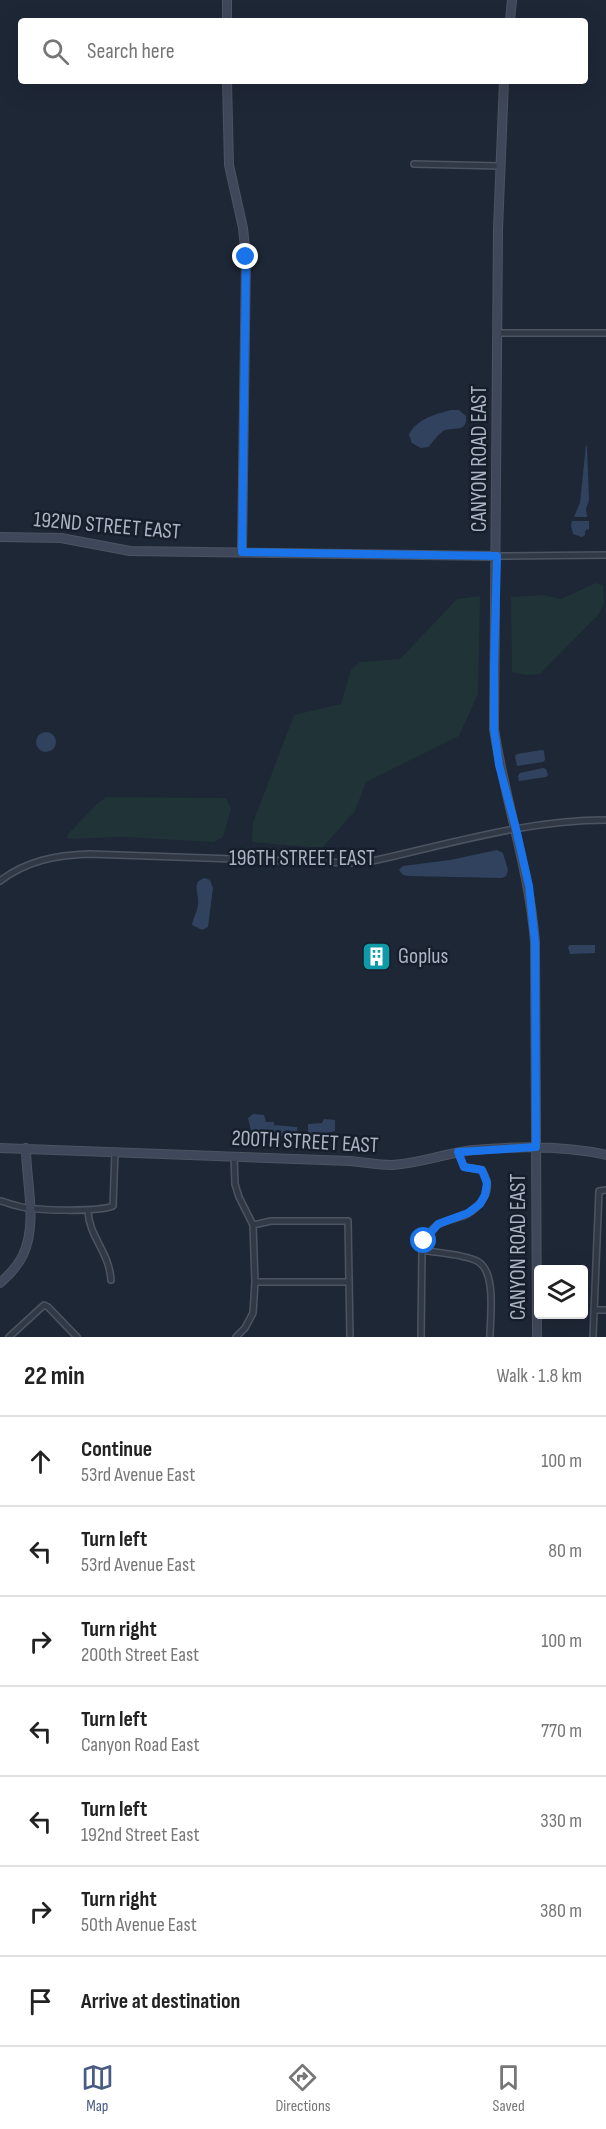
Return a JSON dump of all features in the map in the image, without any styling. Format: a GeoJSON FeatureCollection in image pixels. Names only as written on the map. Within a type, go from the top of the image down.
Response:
{"type":"FeatureCollection","features":[{"type":"Feature","properties":{"kind":"street"},"geometry":{"type":"LineString","coordinates":[[227,0],[227,18]]}},
{"type":"Feature","properties":{"kind":"street"},"geometry":{"type":"LineString","coordinates":[[510,18],[512,0]]}},
{"type":"Feature","properties":{"kind":"street"},"geometry":{"type":"LineString","coordinates":[[227,84],[229,165],[243,228],[246,257],[242,552]]}},
{"type":"Feature","properties":{"kind":"street","name":"CANYON ROAD EAST"},"geometry":{"type":"LineString","coordinates":[[504,84],[500,166],[494,729],[499,765],[529,886],[535,942],[537,1337]]}},
{"type":"Feature","properties":{"kind":"street"},"geometry":{"type":"LineString","coordinates":[[414,164],[500,166]]}},
{"type":"Feature","properties":{"kind":"street"},"geometry":{"type":"LineString","coordinates":[[498,333],[606,333]]}},
{"type":"Feature","properties":{"kind":"street","name":"192ND STREET EAST"},"geometry":{"type":"LineString","coordinates":[[0,537],[71,539],[130,551],[497,556],[606,555]]}},
{"type":"Feature","properties":{"kind":"street","name":"196TH STREET EAST"},"geometry":{"type":"LineString","coordinates":[[0,881],[42,859],[62,855],[351,863],[372,861],[516,829],[570,821],[606,820]]}},
{"type":"Feature","properties":{"kind":"street","name":"200TH STREET EAST"},"geometry":{"type":"LineString","coordinates":[[0,1148],[392,1165],[458,1152],[536,1147],[583,1149],[606,1155]]}},
{"type":"Feature","properties":{"kind":"street"},"geometry":{"type":"LineString","coordinates":[[0,1283],[24,1254],[28,1235],[26,1148]]}},
{"type":"Feature","properties":{"kind":"street"},"geometry":{"type":"LineString","coordinates":[[0,1201],[29,1208],[106,1209],[113,1206],[115,1152]]}},
{"type":"Feature","properties":{"kind":"street"},"geometry":{"type":"LineString","coordinates":[[421,1337],[424,1241],[438,1224],[473,1210],[485,1195],[487,1183],[482,1170],[464,1167],[458,1152]]}},
{"type":"Feature","properties":{"kind":"street"},"geometry":{"type":"LineString","coordinates":[[234,1157],[235,1184],[239,1197],[254,1225],[255,1282],[253,1313],[245,1328],[236,1337]]}},
{"type":"Feature","properties":{"kind":"street"},"geometry":{"type":"LineString","coordinates":[[593,1337],[599,1191],[606,1190]]}},
{"type":"Feature","properties":{"kind":"street"},"geometry":{"type":"LineString","coordinates":[[598,1210],[606,1209]]}},
{"type":"Feature","properties":{"kind":"street"},"geometry":{"type":"LineString","coordinates":[[88,1210],[90,1226],[110,1264],[111,1280]]}},
{"type":"Feature","properties":{"kind":"street"},"geometry":{"type":"LineString","coordinates":[[254,1225],[271,1221],[348,1221],[350,1337]]}},
{"type":"Feature","properties":{"kind":"street"},"geometry":{"type":"LineString","coordinates":[[422,1250],[475,1260],[484,1267],[490,1280],[490,1337]]}},
{"type":"Feature","properties":{"kind":"street"},"geometry":{"type":"LineString","coordinates":[[255,1282],[349,1282]]}},
{"type":"Feature","properties":{"kind":"street"},"geometry":{"type":"LineString","coordinates":[[9,1337],[44,1305],[77,1337]]}},
{"type":"Feature","properties":{"kind":"street"},"geometry":{"type":"LineString","coordinates":[[594,1310],[606,1310]]}},
{"type":"Feature","properties":{"kind":"green space"},"geometry":{"type":"Polygon","coordinates":[[[596,583],[603,585],[604,603],[599,614],[540,674],[526,675],[512,672],[511,597],[543,595],[561,599],[596,583]]]}},
{"type":"Feature","properties":{"kind":"green space"},"geometry":{"type":"Polygon","coordinates":[[[480,596],[478,694],[459,736],[366,782],[355,811],[322,848],[252,842],[253,823],[294,715],[341,704],[351,670],[360,662],[400,659],[457,599],[480,596]]]}},
{"type":"Feature","properties":{"kind":"green space"},"geometry":{"type":"Polygon","coordinates":[[[106,797],[226,798],[231,809],[223,837],[214,842],[122,837],[67,839],[68,834],[106,797]]]}},
{"type":"Feature","properties":{"kind":"water"},"geometry":{"type":"Polygon","coordinates":[[[451,410],[459,410],[466,416],[466,422],[462,428],[442,432],[428,447],[421,448],[412,443],[409,435],[416,425],[427,418],[451,410]]]}},
{"type":"Feature","properties":{"kind":"water"},"geometry":{"type":"Polygon","coordinates":[[[586,445],[589,500],[586,509],[587,517],[574,517],[580,503],[586,445]]]}},
{"type":"Feature","properties":{"kind":"water"},"geometry":{"type":"Polygon","coordinates":[[[572,521],[589,521],[589,530],[587,529],[582,537],[573,534],[572,521]]]}},
{"type":"Feature","properties":{"kind":"water"},"geometry":{"type":"Polygon","coordinates":[[[46,732],[53,735],[56,742],[53,749],[46,752],[39,749],[36,742],[39,735],[46,732]]]}},
{"type":"Feature","properties":{"kind":"water"},"geometry":{"type":"Polygon","coordinates":[[[542,750],[545,760],[543,762],[517,766],[515,756],[517,754],[542,750]]]}},
{"type":"Feature","properties":{"kind":"water"},"geometry":{"type":"Polygon","coordinates":[[[546,769],[548,775],[546,777],[519,781],[520,773],[546,769]]]}},
{"type":"Feature","properties":{"kind":"water"},"geometry":{"type":"Polygon","coordinates":[[[497,850],[503,853],[508,870],[506,876],[502,878],[409,876],[403,875],[399,870],[403,866],[450,860],[497,850]]]}},
{"type":"Feature","properties":{"kind":"water"},"geometry":{"type":"Polygon","coordinates":[[[205,878],[210,880],[213,888],[208,927],[202,930],[192,925],[198,905],[197,885],[205,878]]]}},
{"type":"Feature","properties":{"kind":"water"},"geometry":{"type":"Polygon","coordinates":[[[570,945],[595,945],[595,953],[570,954],[568,947],[570,945]]]}},
{"type":"Feature","properties":{"kind":"water"},"geometry":{"type":"Polygon","coordinates":[[[253,1114],[264,1115],[266,1122],[274,1122],[274,1125],[297,1127],[298,1137],[252,1135],[248,1118],[253,1114]]]}},
{"type":"Feature","properties":{"kind":"water"},"geometry":{"type":"Polygon","coordinates":[[[324,1119],[335,1120],[335,1131],[327,1133],[324,1137],[308,1137],[308,1124],[322,1123],[324,1119]]]}},
{"type":"Feature","properties":{"kind":"place","name":"Goplus"},"geometry":{"type":"Point","coordinates":[377,956]}},
{"type":"Feature","properties":{"kind":"route"},"geometry":{"type":"LineString","coordinates":[[246,257],[242,552],[497,556],[494,729],[499,765],[516,829],[533,914],[536,1147],[458,1152],[464,1167],[482,1170],[487,1183],[485,1195],[473,1210],[438,1224],[424,1241]]}}]}
